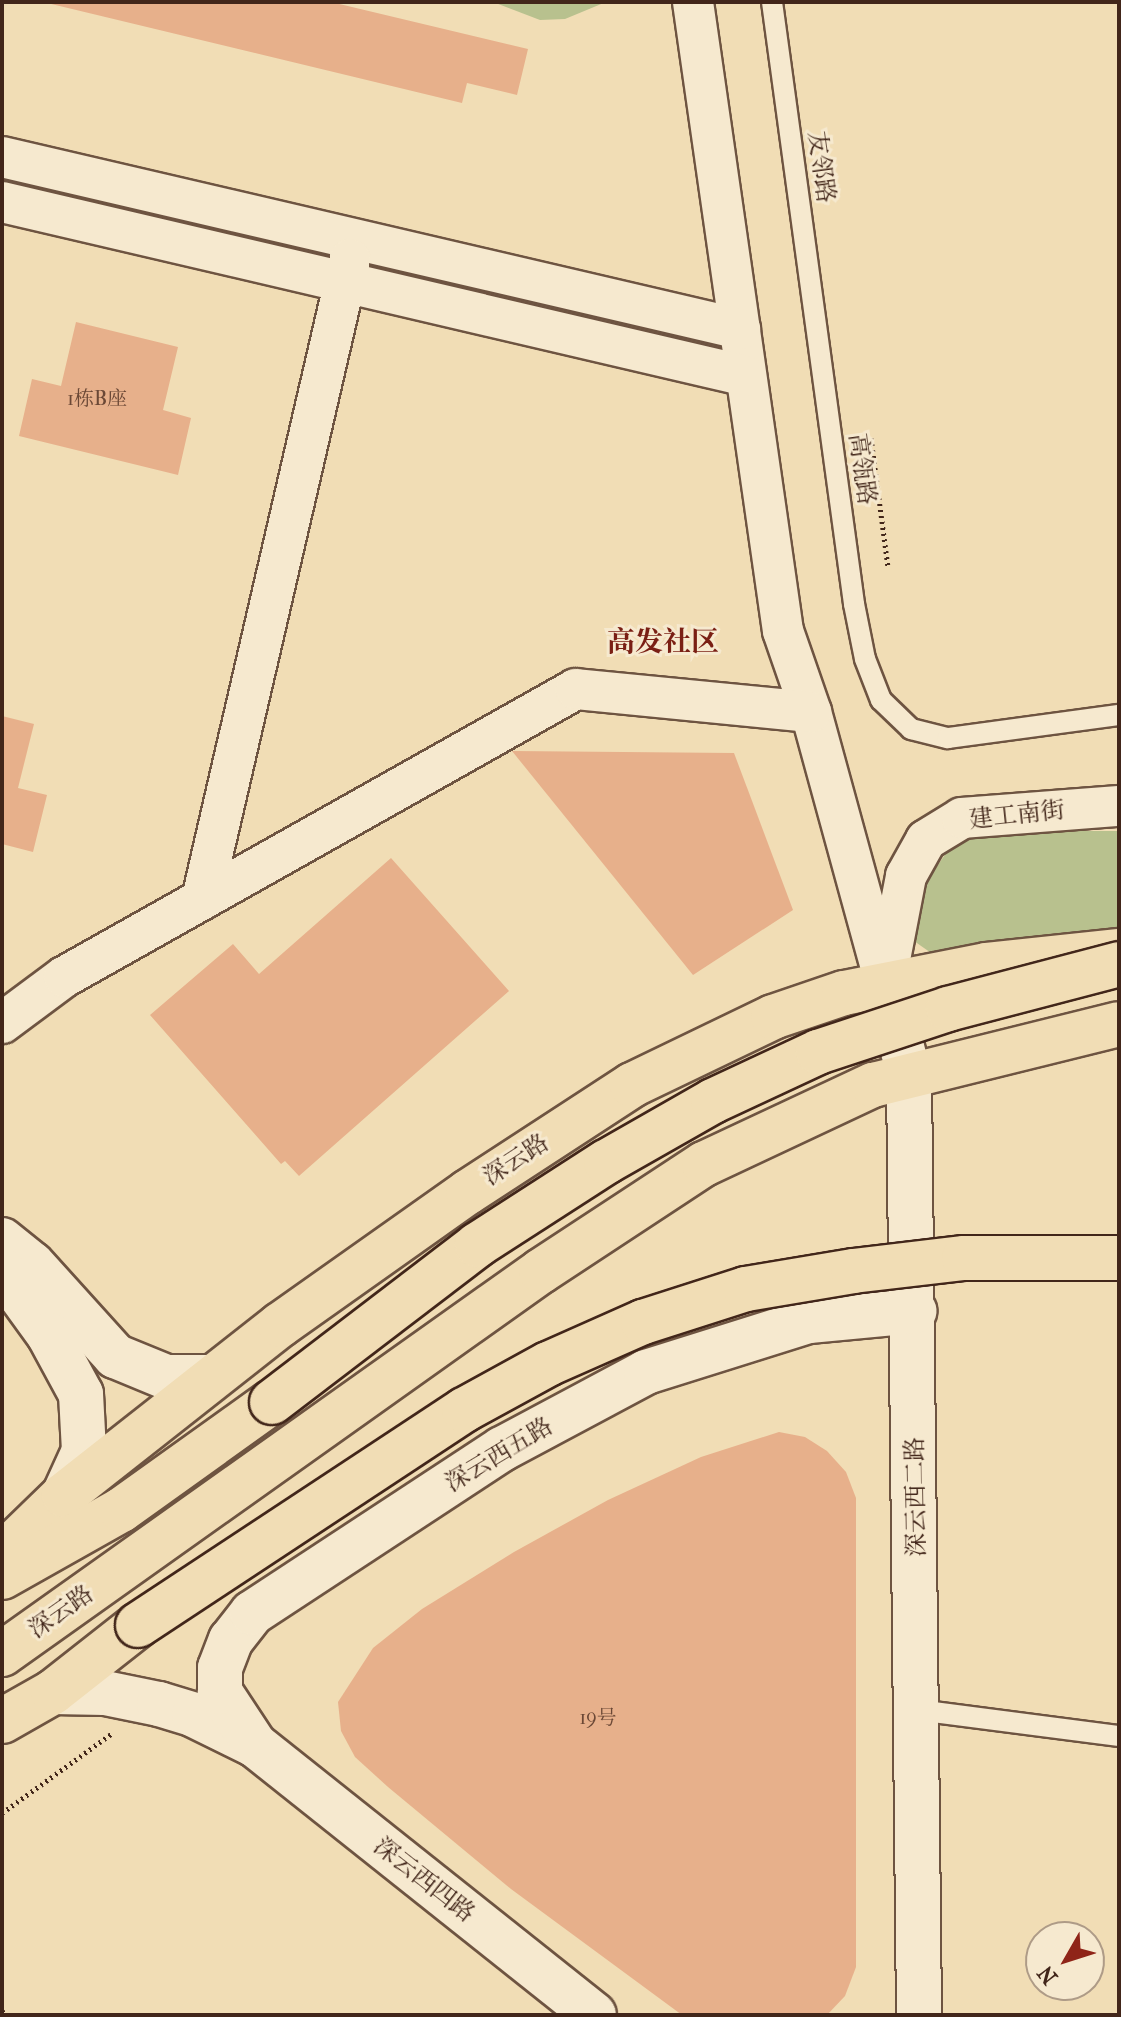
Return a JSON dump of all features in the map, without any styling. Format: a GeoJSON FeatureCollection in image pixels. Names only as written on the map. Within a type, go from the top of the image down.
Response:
{"type":"FeatureCollection","features":[{"type":"Feature","properties":{"kind":"main road","name":"深云路"},"geometry":{"type":"LineString","coordinates":[[2,1555],[64,1495],[209,1377],[468,1192],[632,1085],[773,1017],[885,983],[987,965],[1119,951]]}},
{"type":"Feature","properties":{"kind":"main road"},"geometry":{"type":"LineString","coordinates":[[2,1577],[121,1510],[272,1402],[477,1245],[606,1162],[713,1101],[818,1052],[1069,974],[1119,964]]}},
{"type":"Feature","properties":{"kind":"main road","name":"深云路"},"geometry":{"type":"LineString","coordinates":[[2,1654],[649,1198],[767,1130],[909,1075],[1119,1024]]}},
{"type":"Feature","properties":{"kind":"main road"},"geometry":{"type":"LineString","coordinates":[[2,1721],[53,1692],[138,1625],[464,1410],[548,1364],[643,1322],[746,1289],[853,1271],[964,1258],[1119,1258]]}},
{"type":"Feature","properties":{"kind":"street"},"geometry":{"type":"LineString","coordinates":[[693,2],[783,631],[811,712],[885,983]]}},
{"type":"Feature","properties":{"kind":"street"},"geometry":{"type":"LineString","coordinates":[[2,157],[740,329]]}},
{"type":"Feature","properties":{"kind":"street"},"geometry":{"type":"LineString","coordinates":[[2,202],[746,376]]}},
{"type":"Feature","properties":{"kind":"street"},"geometry":{"type":"LineString","coordinates":[[202,899],[355,239]]}},
{"type":"Feature","properties":{"kind":"street"},"geometry":{"type":"LineString","coordinates":[[2,1023],[42,991],[576,689],[811,712]]}},
{"type":"Feature","properties":{"kind":"street","name":"建工南街"},"geometry":{"type":"LineString","coordinates":[[885,983],[906,876],[926,840],[962,818],[1119,806]]}},
{"type":"Feature","properties":{"kind":"street","name":"深云西二路"},"geometry":{"type":"LineString","coordinates":[[885,983],[909,1075],[915,1311],[919,2015]]}},
{"type":"Feature","properties":{"kind":"street"},"geometry":{"type":"LineString","coordinates":[[2,1240],[32,1264],[115,1356],[166,1377],[209,1377]]}},
{"type":"Feature","properties":{"kind":"street"},"geometry":{"type":"LineString","coordinates":[[2,1270],[56,1346],[81,1394],[84,1451],[64,1495]]}},
{"type":"Feature","properties":{"kind":"street","name":"深云西五路"},"geometry":{"type":"LineString","coordinates":[[255,1745],[220,1692],[220,1668],[231,1640],[252,1613],[502,1449],[646,1372],[809,1321],[915,1311]]}},
{"type":"Feature","properties":{"kind":"street"},"geometry":{"type":"LineString","coordinates":[[53,1692],[105,1693],[159,1704],[194,1715],[255,1745]]}},
{"type":"Feature","properties":{"kind":"street","name":"深云西四路"},"geometry":{"type":"LineString","coordinates":[[255,1745],[594,2015]]}},
{"type":"Feature","properties":{"kind":"lane","name":"友邻路"},"geometry":{"type":"LineString","coordinates":[[772,2],[818,340]]}},
{"type":"Feature","properties":{"kind":"lane","name":"高瓴路"},"geometry":{"type":"LineString","coordinates":[[818,340],[854,604],[872,681],[894,717],[911,729],[948,738],[1119,715]]}},
{"type":"Feature","properties":{"kind":"lane"},"geometry":{"type":"LineString","coordinates":[[918,1710],[1119,1736]]}},
{"type":"Feature","properties":{"kind":"path"},"geometry":{"type":"LineString","coordinates":[[871,438],[888,567]]}},
{"type":"Feature","properties":{"kind":"path"},"geometry":{"type":"LineString","coordinates":[[2,1813],[117,1730]]}},
{"type":"Feature","properties":{"kind":"path"},"geometry":{"type":"LineString","coordinates":[[2,2011],[7,2015]]}},
{"type":"Feature","properties":{"kind":"green space"},"geometry":{"type":"Polygon","coordinates":[[[493,2],[606,2],[565,19],[540,20],[493,2]]]}},
{"type":"Feature","properties":{"kind":"green space"},"geometry":{"type":"Polygon","coordinates":[[[987,831],[1119,831],[1119,927],[944,962],[914,941],[922,888],[951,846],[987,831]]]}},
{"type":"Feature","properties":{"kind":"building"},"geometry":{"type":"Polygon","coordinates":[[[43,2],[331,2],[528,49],[517,95],[467,83],[462,103],[43,2]]]}},
{"type":"Feature","properties":{"kind":"building"},"geometry":{"type":"Polygon","coordinates":[[[76,322],[178,347],[163,410],[191,418],[178,475],[19,436],[32,379],[61,386],[76,322]]]}},
{"type":"Feature","properties":{"kind":"building"},"geometry":{"type":"Polygon","coordinates":[[[2,716],[34,724],[18,788],[47,795],[33,852],[2,844],[2,716]]]}},
{"type":"Feature","properties":{"kind":"building"},"geometry":{"type":"Polygon","coordinates":[[[512,751],[734,753],[793,910],[693,975],[512,751]]]}},
{"type":"Feature","properties":{"kind":"building"},"geometry":{"type":"Polygon","coordinates":[[[391,858],[509,991],[299,1176],[285,1161],[281,1164],[150,1015],[233,944],[259,974],[391,858]]]}},
{"type":"Feature","properties":{"kind":"building"},"geometry":{"type":"Polygon","coordinates":[[[779,1432],[805,1437],[827,1451],[846,1472],[856,1498],[856,1967],[845,1996],[827,2015],[682,2015],[511,1889],[355,1757],[341,1731],[338,1702],[373,1648],[422,1609],[514,1552],[608,1500],[701,1457],[779,1432]]]}},
{"type":"Feature","properties":{"kind":"district","name":"高发社区"},"geometry":{"type":"Point","coordinates":[663,642]}}]}
